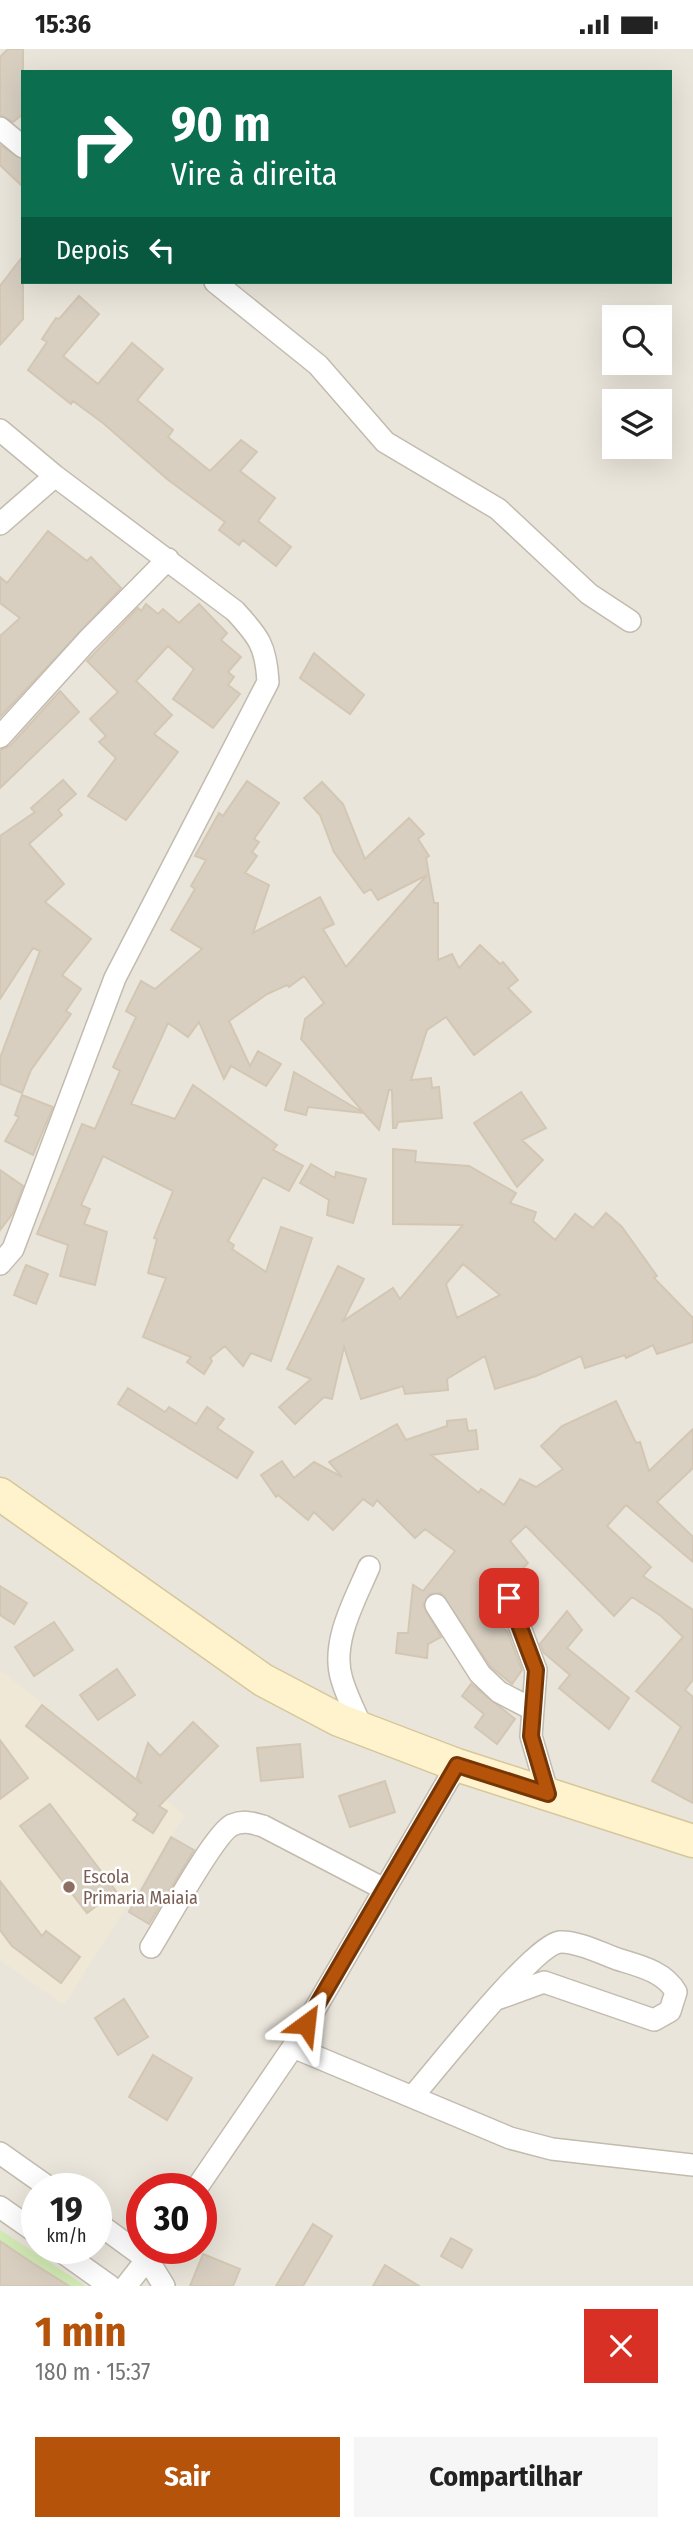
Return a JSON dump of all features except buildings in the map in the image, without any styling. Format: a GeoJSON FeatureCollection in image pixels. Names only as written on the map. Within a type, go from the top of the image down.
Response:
{"type":"FeatureCollection","features":[{"type":"Feature","properties":{"kind":"street"},"geometry":{"type":"LineString","coordinates":[[0,128],[21,145]]}},
{"type":"Feature","properties":{"kind":"street"},"geometry":{"type":"LineString","coordinates":[[217,284],[318,365],[385,442],[498,509],[589,594],[630,621]]}},
{"type":"Feature","properties":{"kind":"street"},"geometry":{"type":"LineString","coordinates":[[0,430],[55,476],[235,611],[257,635],[266,655],[268,682],[115,978],[13,1249],[0,1264]]}},
{"type":"Feature","properties":{"kind":"street"},"geometry":{"type":"LineString","coordinates":[[0,524],[55,476]]}},
{"type":"Feature","properties":{"kind":"street"},"geometry":{"type":"LineString","coordinates":[[0,737],[87,641],[168,559]]}},
{"type":"Feature","properties":{"kind":"street"},"geometry":{"type":"LineString","coordinates":[[0,1495],[263,1680],[363,1730],[457,1765],[693,1840]]}},
{"type":"Feature","properties":{"kind":"street"},"geometry":{"type":"LineString","coordinates":[[363,1730],[341,1679],[338,1652],[348,1616],[369,1567]]}},
{"type":"Feature","properties":{"kind":"street"},"geometry":{"type":"LineString","coordinates":[[509,1598],[536,1670],[531,1736],[548,1794]]}},
{"type":"Feature","properties":{"kind":"street"},"geometry":{"type":"LineString","coordinates":[[436,1605],[480,1674],[499,1692],[532,1709]]}},
{"type":"Feature","properties":{"kind":"street"},"geometry":{"type":"LineString","coordinates":[[207,2173],[293,2047],[457,1765]]}},
{"type":"Feature","properties":{"kind":"street"},"geometry":{"type":"LineString","coordinates":[[151,1947],[216,1843],[229,1826],[246,1821],[264,1826],[384,1889]]}},
{"type":"Feature","properties":{"kind":"street"},"geometry":{"type":"LineString","coordinates":[[412,2097],[497,1999],[543,1950],[560,1943],[644,1968],[664,1977],[676,1992],[670,2011],[654,2020],[553,1983],[537,1983],[497,1999]]}},
{"type":"Feature","properties":{"kind":"street"},"geometry":{"type":"LineString","coordinates":[[293,2047],[510,2139],[552,2148],[693,2165]]}},
{"type":"Feature","properties":{"kind":"street"},"geometry":{"type":"LineString","coordinates":[[0,2153],[28,2173]]}},
{"type":"Feature","properties":{"kind":"street"},"geometry":{"type":"LineString","coordinates":[[0,2207],[21,2222]]}},
{"type":"Feature","properties":{"kind":"street"},"geometry":{"type":"LineString","coordinates":[[79,2264],[110,2286]]}},
{"type":"Feature","properties":{"kind":"street"},"geometry":{"type":"LineString","coordinates":[[125,2286],[144,2264]]}},
{"type":"Feature","properties":{"kind":"street"},"geometry":{"type":"LineString","coordinates":[[156,2264],[164,2286]]}},
{"type":"Feature","properties":{"kind":"shaded area"},"geometry":{"type":"Polygon","coordinates":[[[0,49],[693,49],[693,2286],[0,2286],[0,49]]]}},
{"type":"Feature","properties":{"kind":"shaded area","name":"Escola Primaria Maiaia"},"geometry":{"type":"Polygon","coordinates":[[[0,1670],[185,1815],[64,2005],[0,1960],[0,1670]]]}},
{"type":"Feature","properties":{"kind":"green space"},"geometry":{"type":"Polygon","coordinates":[[[0,2230],[21,2244],[21,2264],[52,2264],[86,2286],[0,2286],[0,2230]]]}},
{"type":"Feature","properties":{"kind":"place","name":"Escola Primaria Maiaia"},"geometry":{"type":"Point","coordinates":[69,1887]}},
{"type":"Feature","properties":{"kind":"route"},"geometry":{"type":"LineString","coordinates":[[306,2024],[457,1765],[548,1794],[531,1736],[536,1670],[509,1598]]}}]}
